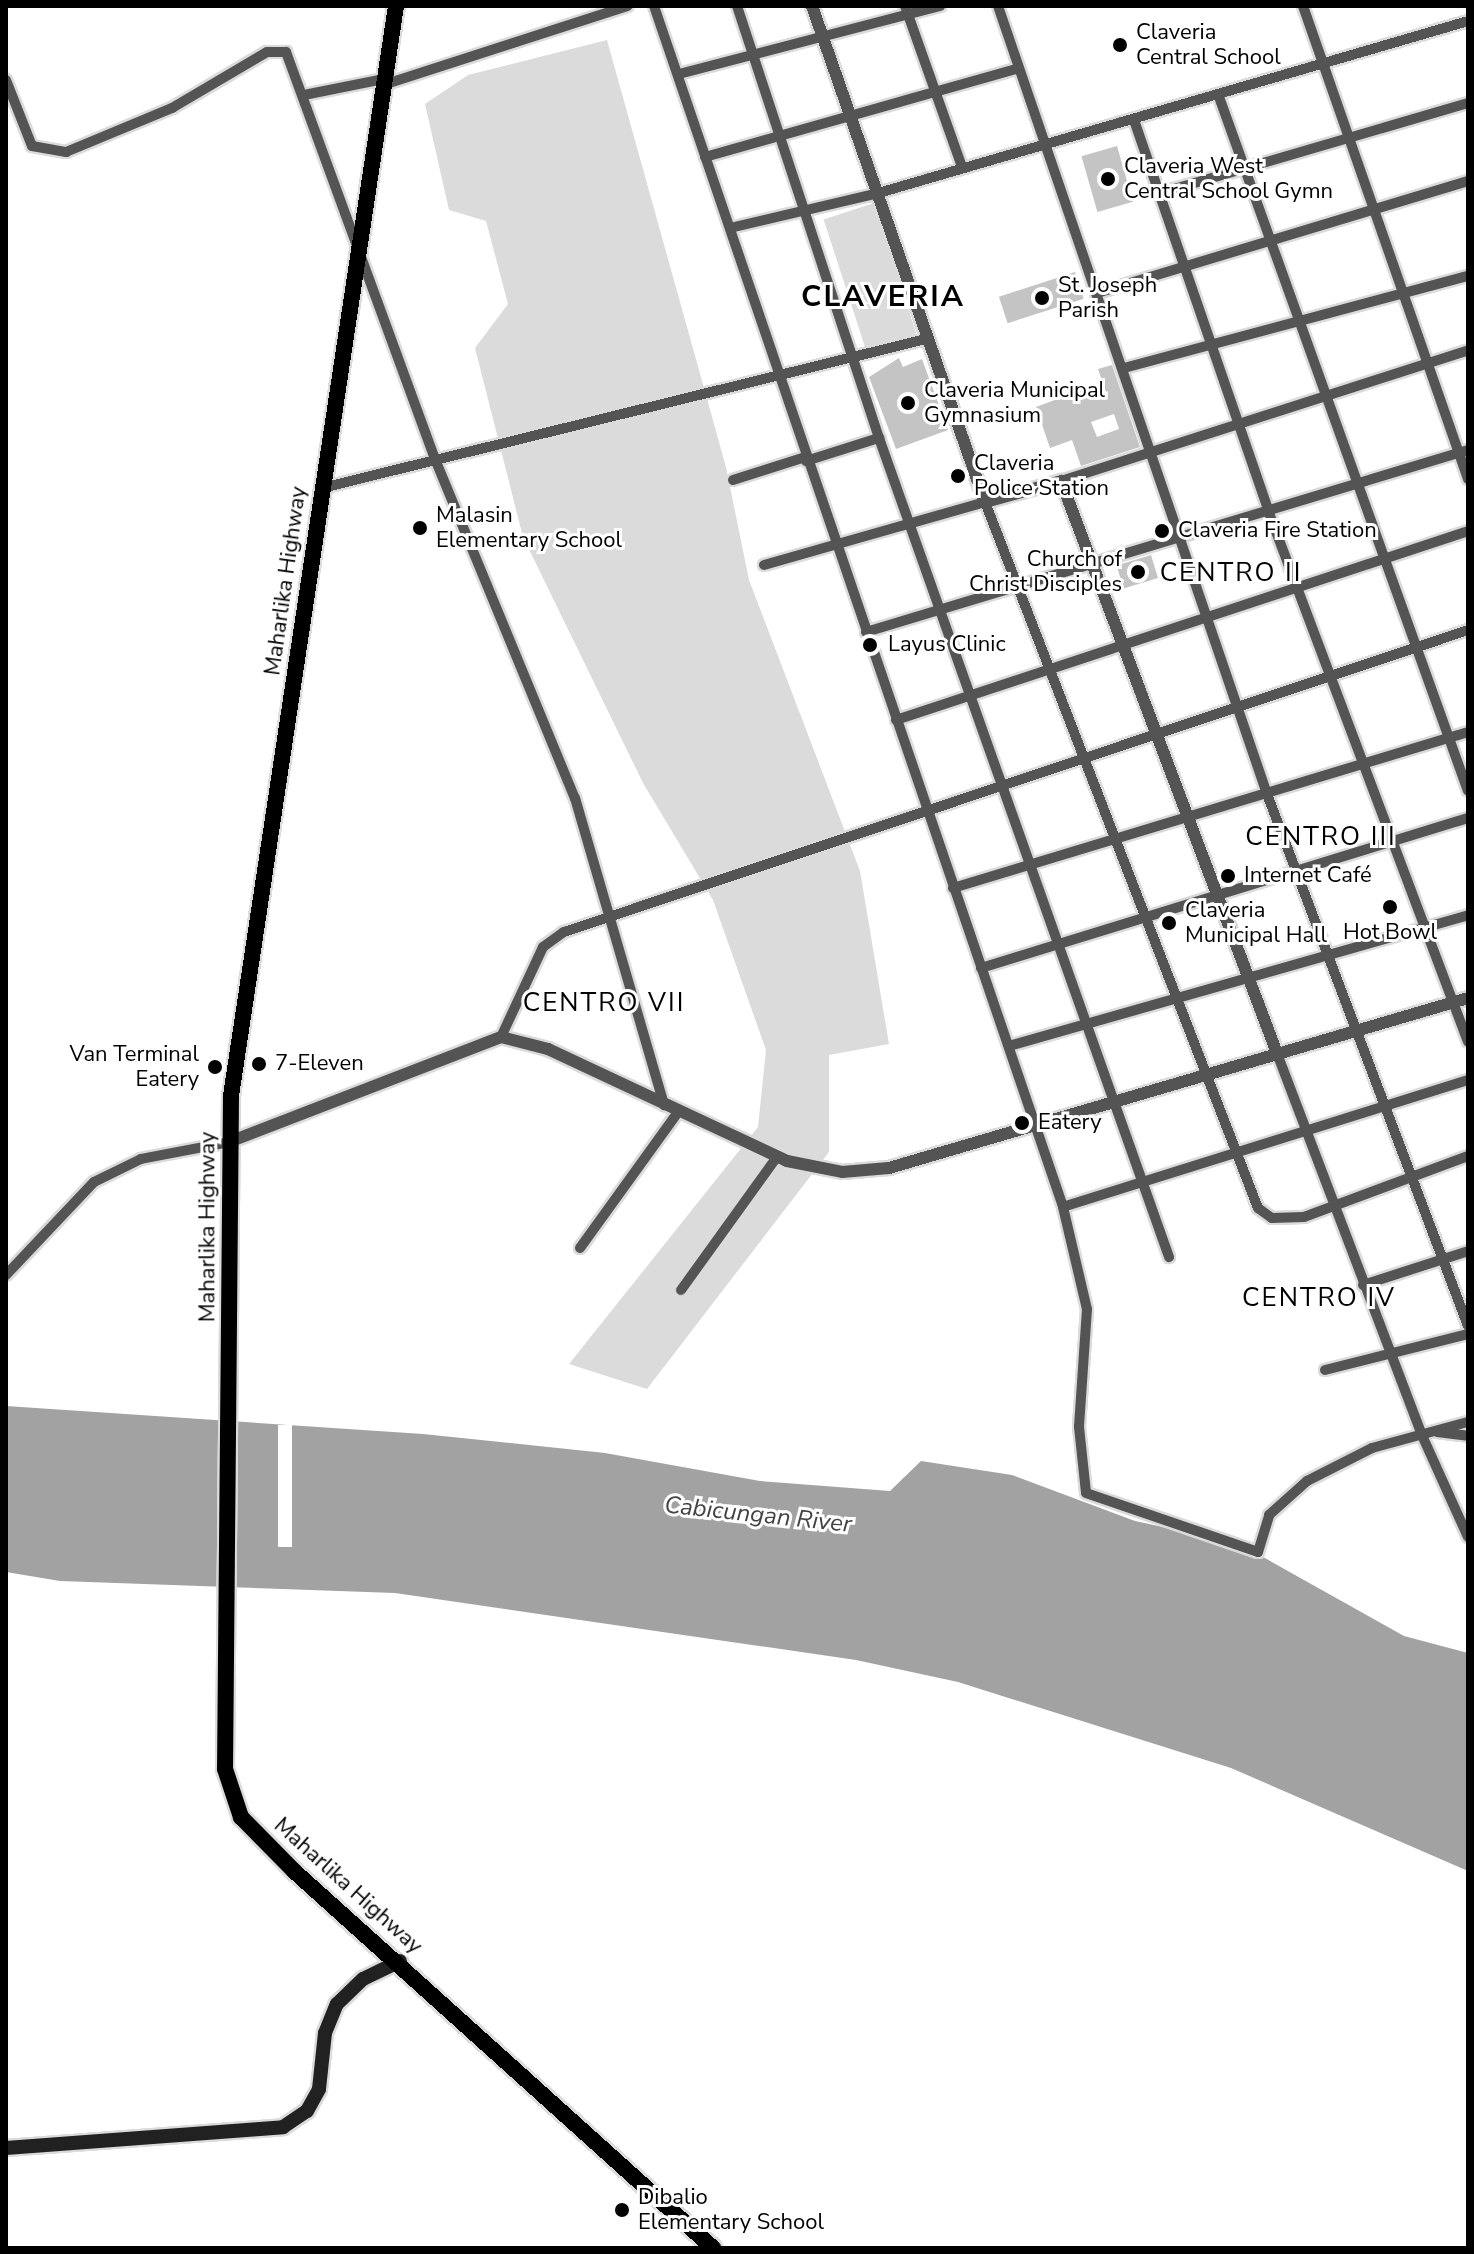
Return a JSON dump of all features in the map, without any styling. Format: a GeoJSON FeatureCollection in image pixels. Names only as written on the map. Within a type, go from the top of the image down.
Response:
{"type":"FeatureCollection","features":[{"type":"Feature","properties":{"kind":"highway","name":"Maharlika Highway"},"geometry":{"type":"LineString","coordinates":[[396,6],[322,488],[229,1142],[232,1418],[224,1761],[241,1817],[713,2248]]}},
{"type":"Feature","properties":{"kind":"main road"},"geometry":{"type":"LineString","coordinates":[[6,2148],[283,2127],[307,2111],[319,2089],[337,2004],[363,1979],[400,1961]]}},
{"type":"Feature","properties":{"kind":"street"},"geometry":{"type":"LineString","coordinates":[[304,95],[383,82],[628,6]]}},
{"type":"Feature","properties":{"kind":"street"},"geometry":{"type":"LineString","coordinates":[[654,6],[777,375],[1063,1207],[1087,1309],[1079,1427],[1086,1493],[1258,1552],[1269,1515],[1307,1481],[1424,1432],[1468,1422]]}},
{"type":"Feature","properties":{"kind":"street"},"geometry":{"type":"LineString","coordinates":[[737,6],[879,438],[912,525],[1026,863],[1169,1257]]}},
{"type":"Feature","properties":{"kind":"street"},"geometry":{"type":"LineString","coordinates":[[812,6],[1014,587],[1235,1153],[1268,1217],[1295,1219],[1468,1156]]}},
{"type":"Feature","properties":{"kind":"street"},"geometry":{"type":"LineString","coordinates":[[679,74],[823,39],[907,11],[940,6]]}},
{"type":"Feature","properties":{"kind":"street"},"geometry":{"type":"LineString","coordinates":[[998,6],[1295,873],[1468,1326]]}},
{"type":"Feature","properties":{"kind":"street"},"geometry":{"type":"LineString","coordinates":[[1303,6],[1326,64],[1401,294],[1463,451],[1468,479]]}},
{"type":"Feature","properties":{"kind":"street"},"geometry":{"type":"LineString","coordinates":[[907,11],[962,167]]}},
{"type":"Feature","properties":{"kind":"street"},"geometry":{"type":"LineString","coordinates":[[730,228],[875,194],[1468,21]]}},
{"type":"Feature","properties":{"kind":"street"},"geometry":{"type":"LineString","coordinates":[[6,80],[27,137],[48,153],[107,140],[274,49],[286,52],[435,459],[569,780],[611,915],[664,1105]]}},
{"type":"Feature","properties":{"kind":"street"},"geometry":{"type":"LineString","coordinates":[[705,157],[851,120],[1019,68]]}},
{"type":"Feature","properties":{"kind":"street"},"geometry":{"type":"LineString","coordinates":[[1218,94],[1240,165],[1468,791]]}},
{"type":"Feature","properties":{"kind":"street"},"geometry":{"type":"LineString","coordinates":[[1157,194],[1240,165],[1468,103]]}},
{"type":"Feature","properties":{"kind":"street"},"geometry":{"type":"LineString","coordinates":[[1134,120],[1269,513],[1468,1042]]}},
{"type":"Feature","properties":{"kind":"street"},"geometry":{"type":"LineString","coordinates":[[1097,293],[1269,244],[1468,181]]}},
{"type":"Feature","properties":{"kind":"street"},"geometry":{"type":"LineString","coordinates":[[1124,368],[1468,276]]}},
{"type":"Feature","properties":{"kind":"street"},"geometry":{"type":"LineString","coordinates":[[322,488],[926,339]]}},
{"type":"Feature","properties":{"kind":"street"},"geometry":{"type":"LineString","coordinates":[[764,565],[1061,481],[1468,350]]}},
{"type":"Feature","properties":{"kind":"street"},"geometry":{"type":"LineString","coordinates":[[733,480],[879,438]]}},
{"type":"Feature","properties":{"kind":"street"},"geometry":{"type":"LineString","coordinates":[[866,632],[1179,536],[1356,487],[1463,451]]}},
{"type":"Feature","properties":{"kind":"street"},"geometry":{"type":"LineString","coordinates":[[1061,481],[1120,648],[1250,979],[1332,1205],[1389,1352],[1468,1537]]}},
{"type":"Feature","properties":{"kind":"street"},"geometry":{"type":"LineString","coordinates":[[896,720],[1047,673],[1468,531]]}},
{"type":"Feature","properties":{"kind":"street"},"geometry":{"type":"LineString","coordinates":[[501,1037],[547,943],[611,915],[1468,630]]}},
{"type":"Feature","properties":{"kind":"street"},"geometry":{"type":"LineString","coordinates":[[953,888],[1026,863],[1186,819],[1468,732]]}},
{"type":"Feature","properties":{"kind":"street"},"geometry":{"type":"LineString","coordinates":[[981,968],[1468,818]]}},
{"type":"Feature","properties":{"kind":"street"},"geometry":{"type":"LineString","coordinates":[[1009,1046],[1468,915]]}},
{"type":"Feature","properties":{"kind":"street"},"geometry":{"type":"LineString","coordinates":[[6,1275],[94,1182],[141,1159],[229,1142],[501,1037],[548,1049],[777,1157],[842,1172],[889,1168],[1114,1105],[1468,998]]}},
{"type":"Feature","properties":{"kind":"street"},"geometry":{"type":"LineString","coordinates":[[1063,1207],[1468,1080]]}},
{"type":"Feature","properties":{"kind":"street"},"geometry":{"type":"LineString","coordinates":[[580,1248],[678,1112]]}},
{"type":"Feature","properties":{"kind":"street"},"geometry":{"type":"LineString","coordinates":[[681,1290],[777,1157]]}},
{"type":"Feature","properties":{"kind":"street"},"geometry":{"type":"LineString","coordinates":[[1363,1285],[1468,1251]]}},
{"type":"Feature","properties":{"kind":"street"},"geometry":{"type":"LineString","coordinates":[[1325,1370],[1468,1334]]}},
{"type":"Feature","properties":{"kind":"street"},"geometry":{"type":"LineString","coordinates":[[1424,1432],[1468,1436]]}},
{"type":"Feature","properties":{"kind":"shaded area"},"geometry":{"type":"Polygon","coordinates":[[[607,40],[726,467],[749,580],[860,871],[889,1044],[829,1055],[829,1152],[647,1389],[569,1364],[758,1127],[766,1050],[713,900],[643,783],[523,537],[475,348],[508,304],[486,221],[449,210],[425,104],[468,75],[607,40]]]}},
{"type":"Feature","properties":{"kind":"shaded area"},"geometry":{"type":"Polygon","coordinates":[[[874,203],[916,333],[866,350],[824,219],[874,203]]]}},
{"type":"Feature","properties":{"kind":"water","name":"Cabicungan River"},"geometry":{"type":"Polygon","coordinates":[[[6,1406],[423,1434],[605,1453],[760,1481],[890,1491],[921,1461],[1012,1475],[1135,1521],[1238,1543],[1404,1636],[1468,1653],[1468,1871],[1231,1768],[958,1682],[856,1660],[395,1593],[60,1581],[6,1572],[6,1406]]]}},
{"type":"Feature","properties":{"kind":"pier"},"geometry":{"type":"Polygon","coordinates":[[[278,1425],[292,1425],[292,1547],[278,1547],[278,1425]]]}},
{"type":"Feature","properties":{"kind":"building","name":"Claveria West Central School Gymn"},"geometry":{"type":"Polygon","coordinates":[[[1117,146],[1133,202],[1097,212],[1081,156],[1117,146]]]}},
{"type":"Feature","properties":{"kind":"building","name":"St. Joseph Parish"},"geometry":{"type":"Polygon","coordinates":[[[1075,272],[1084,299],[1008,323],[999,297],[1075,272]]]}},
{"type":"Feature","properties":{"kind":"building","name":"Claveria Municipal Gymnasium"},"geometry":{"type":"Polygon","coordinates":[[[899,358],[903,367],[922,359],[948,430],[896,449],[869,377],[899,358]]]}},
{"type":"Feature","properties":{"kind":"building"},"geometry":{"type":"Polygon","coordinates":[[[1112,365],[1140,447],[1081,466],[1072,440],[1050,448],[1036,407],[1087,388],[1091,398],[1106,392],[1098,369],[1112,365]],[[1114,414],[1091,422],[1097,437],[1119,429],[1114,414]]]}},
{"type":"Feature","properties":{"kind":"building","name":"Church of Christ Disciples"},"geometry":{"type":"Polygon","coordinates":[[[1151,555],[1158,578],[1124,588],[1117,566],[1151,555]]]}},
{"type":"Feature","properties":{"kind":"place","name":"Claveria Central School"},"geometry":{"type":"Point","coordinates":[1120,45]}},
{"type":"Feature","properties":{"kind":"place","name":"Claveria West Central School Gymn"},"geometry":{"type":"Point","coordinates":[1108,179]}},
{"type":"Feature","properties":{"kind":"place","name":"St. Joseph Parish"},"geometry":{"type":"Point","coordinates":[1042,298]}},
{"type":"Feature","properties":{"kind":"place","name":"Claveria Municipal Gymnasium"},"geometry":{"type":"Point","coordinates":[908,403]}},
{"type":"Feature","properties":{"kind":"place","name":"Claveria Police Station"},"geometry":{"type":"Point","coordinates":[958,476]}},
{"type":"Feature","properties":{"kind":"place","name":"Malasin Elementary School"},"geometry":{"type":"Point","coordinates":[420,528]}},
{"type":"Feature","properties":{"kind":"place","name":"Claveria Fire Station"},"geometry":{"type":"Point","coordinates":[1162,531]}},
{"type":"Feature","properties":{"kind":"place","name":"Church of Christ Disciples"},"geometry":{"type":"Point","coordinates":[1138,572]}},
{"type":"Feature","properties":{"kind":"place","name":"Layus Clinic"},"geometry":{"type":"Point","coordinates":[870,645]}},
{"type":"Feature","properties":{"kind":"place","name":"Internet Café"},"geometry":{"type":"Point","coordinates":[1228,876]}},
{"type":"Feature","properties":{"kind":"place","name":"Hot Bowl"},"geometry":{"type":"Point","coordinates":[1390,907]}},
{"type":"Feature","properties":{"kind":"place","name":"Claveria Municipal Hall"},"geometry":{"type":"Point","coordinates":[1169,923]}},
{"type":"Feature","properties":{"kind":"place","name":"7-Eleven"},"geometry":{"type":"Point","coordinates":[259,1064]}},
{"type":"Feature","properties":{"kind":"place","name":"Van Terminal Eatery"},"geometry":{"type":"Point","coordinates":[215,1067]}},
{"type":"Feature","properties":{"kind":"place","name":"Eatery"},"geometry":{"type":"Point","coordinates":[1022,1123]}},
{"type":"Feature","properties":{"kind":"place","name":"Dibalio Elementary School"},"geometry":{"type":"Point","coordinates":[622,2210]}},
{"type":"Feature","properties":{"kind":"district","name":"CLAVERIA"},"geometry":{"type":"Point","coordinates":[883,297]}},
{"type":"Feature","properties":{"kind":"district","name":"CENTRO II"},"geometry":{"type":"Point","coordinates":[1231,573]}},
{"type":"Feature","properties":{"kind":"district","name":"CENTRO III"},"geometry":{"type":"Point","coordinates":[1321,837]}},
{"type":"Feature","properties":{"kind":"district","name":"CENTRO VII"},"geometry":{"type":"Point","coordinates":[604,1003]}},
{"type":"Feature","properties":{"kind":"district","name":"CENTRO IV"},"geometry":{"type":"Point","coordinates":[1319,1298]}}]}
